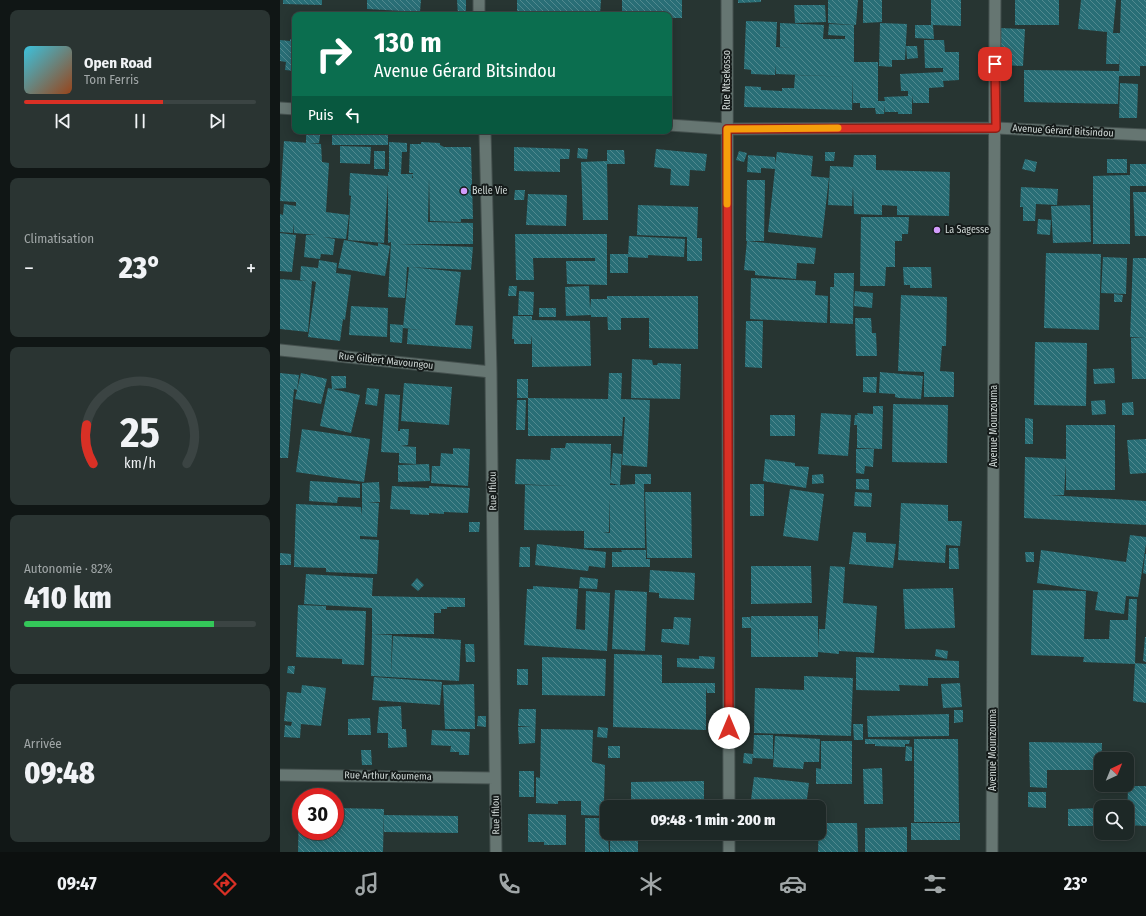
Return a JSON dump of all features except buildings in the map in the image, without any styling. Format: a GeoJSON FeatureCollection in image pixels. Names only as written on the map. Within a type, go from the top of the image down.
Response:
{"type":"FeatureCollection","features":[{"type":"Feature","properties":{"kind":"street"},"geometry":{"type":"LineString","coordinates":[[479,0],[479,12]]}},
{"type":"Feature","properties":{"kind":"street","name":"Rue Ntsekosso"},"geometry":{"type":"LineString","coordinates":[[727,0],[729,800]]}},
{"type":"Feature","properties":{"kind":"street","name":"Avenue Mounzouma"},"geometry":{"type":"LineString","coordinates":[[992,852],[996,128],[995,0]]}},
{"type":"Feature","properties":{"kind":"street"},"geometry":{"type":"LineString","coordinates":[[280,108],[292,108]]}},
{"type":"Feature","properties":{"kind":"street","name":"Avenue Gérard Bitsindou"},"geometry":{"type":"LineString","coordinates":[[672,125],[727,129],[996,128],[1146,135]]}},
{"type":"Feature","properties":{"kind":"street","name":"Rue Ifilou"},"geometry":{"type":"LineString","coordinates":[[485,134],[491,372],[496,852]]}},
{"type":"Feature","properties":{"kind":"street","name":"Rue Gilbert Mavoungou"},"geometry":{"type":"LineString","coordinates":[[280,350],[491,372]]}},
{"type":"Feature","properties":{"kind":"street","name":"Rue Arthur Koumema"},"geometry":{"type":"LineString","coordinates":[[280,775],[495,778]]}},
{"type":"Feature","properties":{"kind":"street"},"geometry":{"type":"LineString","coordinates":[[729,840],[729,852]]}},
{"type":"Feature","properties":{"kind":"slow traffic"},"geometry":{"type":"LineString","coordinates":[[727,204],[727,129],[838,128]]}},
{"type":"Feature","properties":{"kind":"place","name":"Belle Vie"},"geometry":{"type":"Point","coordinates":[464,191]}},
{"type":"Feature","properties":{"kind":"place","name":"La Sagesse"},"geometry":{"type":"Point","coordinates":[937,230]}},
{"type":"Feature","properties":{"kind":"route"},"geometry":{"type":"LineString","coordinates":[[729,728],[727,129],[996,128],[995,64]]}}]}
